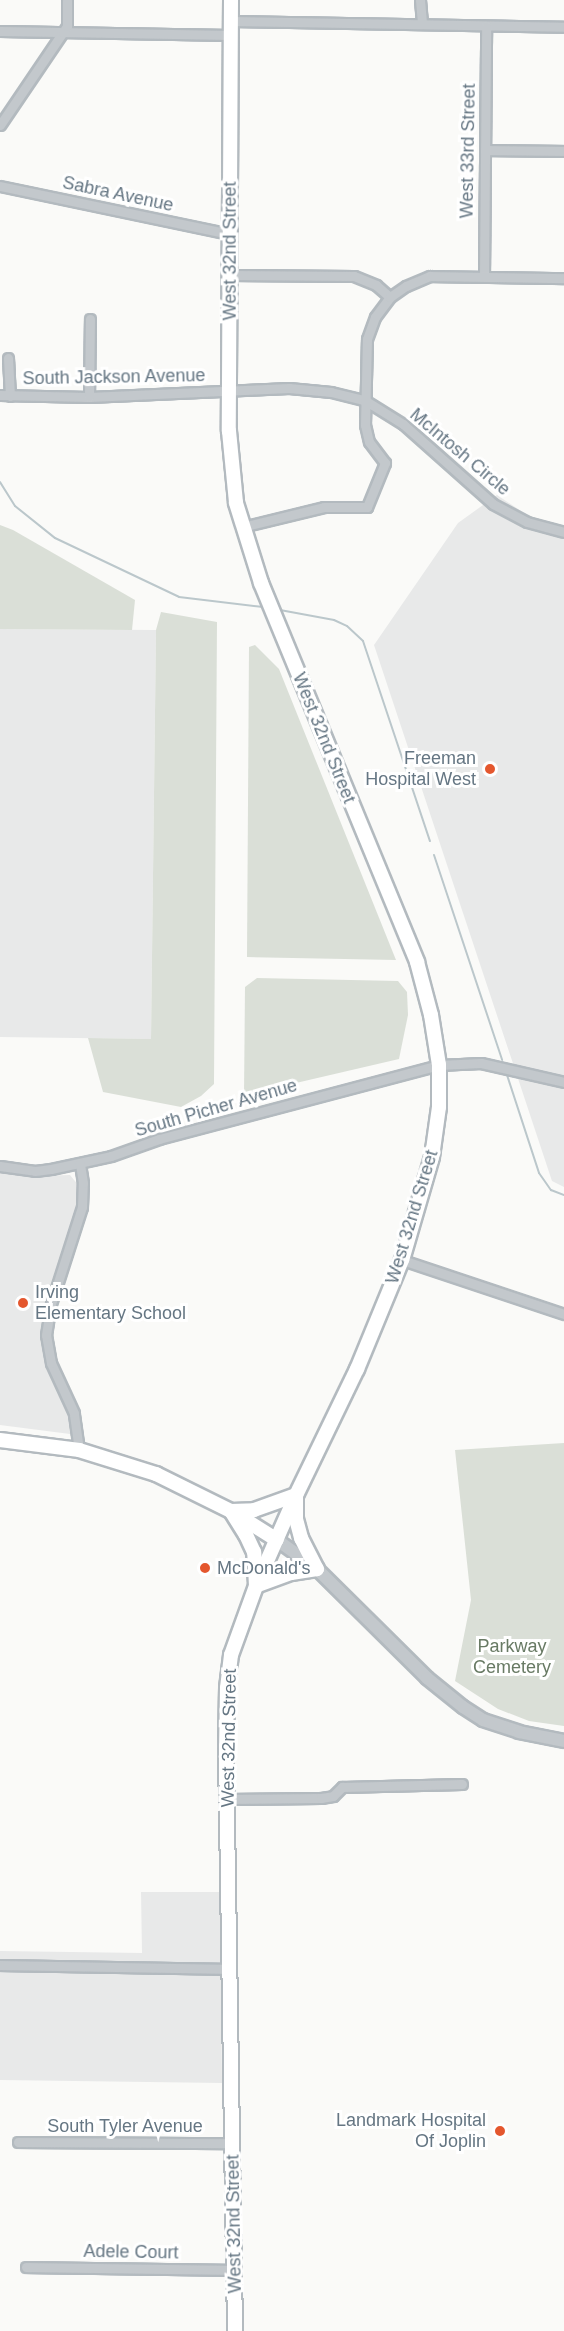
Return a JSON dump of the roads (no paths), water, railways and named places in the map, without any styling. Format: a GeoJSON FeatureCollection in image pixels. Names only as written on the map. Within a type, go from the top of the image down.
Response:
{"type":"FeatureCollection","features":[{"type":"Feature","properties":{"kind":"main road","name":"West 32nd Street"},"geometry":{"type":"LineString","coordinates":[[231,0],[229,454],[242,527],[261,583],[417,962],[431,1015],[439,1065],[439,1107],[432,1157],[402,1260],[357,1369],[296,1495],[256,1586],[230,1659],[227,1688],[227,1799],[235,2331]]}},
{"type":"Feature","properties":{"kind":"main road"},"geometry":{"type":"LineString","coordinates":[[0,1440],[79,1450],[156,1474],[231,1511],[277,1540]]}},
{"type":"Feature","properties":{"kind":"main road"},"geometry":{"type":"LineString","coordinates":[[296,1495],[296,1519],[301,1538],[317,1569],[291,1573],[256,1586],[254,1552],[231,1511],[254,1510],[296,1495]]}},
{"type":"Feature","properties":{"kind":"street"},"geometry":{"type":"LineString","coordinates":[[0,125],[67,26],[67,0]]}},
{"type":"Feature","properties":{"kind":"street"},"geometry":{"type":"LineString","coordinates":[[420,0],[422,24]]}},
{"type":"Feature","properties":{"kind":"street"},"geometry":{"type":"LineString","coordinates":[[231,21],[564,27]]}},
{"type":"Feature","properties":{"kind":"street","name":"West 33rd Street"},"geometry":{"type":"LineString","coordinates":[[484,276],[486,26]]}},
{"type":"Feature","properties":{"kind":"street"},"geometry":{"type":"LineString","coordinates":[[0,31],[231,35]]}},
{"type":"Feature","properties":{"kind":"street"},"geometry":{"type":"LineString","coordinates":[[484,150],[564,151]]}},
{"type":"Feature","properties":{"kind":"street","name":"Sabra Avenue"},"geometry":{"type":"LineString","coordinates":[[0,186],[230,234]]}},
{"type":"Feature","properties":{"kind":"street"},"geometry":{"type":"LineString","coordinates":[[230,275],[354,276],[376,285],[390,297]]}},
{"type":"Feature","properties":{"kind":"street"},"geometry":{"type":"LineString","coordinates":[[242,527],[324,507],[367,507],[385,463],[369,442],[365,425],[366,339],[375,316],[390,297],[406,286],[430,276],[564,278]]}},
{"type":"Feature","properties":{"kind":"street"},"geometry":{"type":"LineString","coordinates":[[89,397],[90,319]]}},
{"type":"Feature","properties":{"kind":"street"},"geometry":{"type":"LineString","coordinates":[[8,358],[10,396]]}},
{"type":"Feature","properties":{"kind":"street","name":"McIntosh Circle"},"geometry":{"type":"LineString","coordinates":[[229,390],[314,389],[366,401],[403,424],[493,504],[526,522],[564,532]]}},
{"type":"Feature","properties":{"kind":"street","name":"South Jackson Avenue"},"geometry":{"type":"LineString","coordinates":[[0,395],[89,397],[229,390]]}},
{"type":"Feature","properties":{"kind":"street"},"geometry":{"type":"LineString","coordinates":[[439,1065],[481,1063],[564,1082]]}},
{"type":"Feature","properties":{"kind":"street","name":"South Picher Avenue"},"geometry":{"type":"LineString","coordinates":[[0,1166],[35,1171],[80,1163],[439,1065]]}},
{"type":"Feature","properties":{"kind":"street"},"geometry":{"type":"LineString","coordinates":[[79,1450],[74,1413],[51,1363],[46,1335],[51,1304],[82,1207],[83,1183],[80,1163]]}},
{"type":"Feature","properties":{"kind":"street"},"geometry":{"type":"LineString","coordinates":[[402,1260],[564,1314]]}},
{"type":"Feature","properties":{"kind":"street"},"geometry":{"type":"LineString","coordinates":[[277,1540],[317,1569],[427,1678],[462,1707],[483,1720],[519,1732],[564,1741]]}},
{"type":"Feature","properties":{"kind":"street"},"geometry":{"type":"LineString","coordinates":[[227,1799],[321,1798],[333,1796],[342,1787],[462,1784]]}},
{"type":"Feature","properties":{"kind":"street"},"geometry":{"type":"LineString","coordinates":[[0,1965],[230,1969]]}},
{"type":"Feature","properties":{"kind":"street","name":"South Tyler Avenue"},"geometry":{"type":"LineString","coordinates":[[18,2142],[233,2144]]}},
{"type":"Feature","properties":{"kind":"street","name":"Adele Court"},"geometry":{"type":"LineString","coordinates":[[26,2267],[235,2270]]}},
{"type":"Feature","properties":{"kind":"waterway"},"geometry":{"type":"LineString","coordinates":[[0,482],[15,506],[55,538],[179,597],[263,607]]}},
{"type":"Feature","properties":{"kind":"waterway"},"geometry":{"type":"LineString","coordinates":[[280,610],[334,620],[347,626],[363,641],[430,841]]}},
{"type":"Feature","properties":{"kind":"waterway"},"geometry":{"type":"LineString","coordinates":[[434,855],[502,1060]]}},
{"type":"Feature","properties":{"kind":"waterway"},"geometry":{"type":"LineString","coordinates":[[507,1075],[539,1173],[551,1190],[564,1195]]}},
{"type":"Feature","properties":{"kind":"place","name":"Freeman Hospital West"},"geometry":{"type":"Point","coordinates":[490,769]}},
{"type":"Feature","properties":{"kind":"place","name":"Irving Elementary School"},"geometry":{"type":"Point","coordinates":[23,1303]}},
{"type":"Feature","properties":{"kind":"place","name":"McDonald's"},"geometry":{"type":"Point","coordinates":[205,1568]}},
{"type":"Feature","properties":{"kind":"place","name":"Landmark Hospital Of Joplin"},"geometry":{"type":"Point","coordinates":[500,2131]}},
{"type":"Feature","properties":{"kind":"park label","name":"Parkway Cemetery"},"geometry":{"type":"Point","coordinates":[512,1657]}}]}
